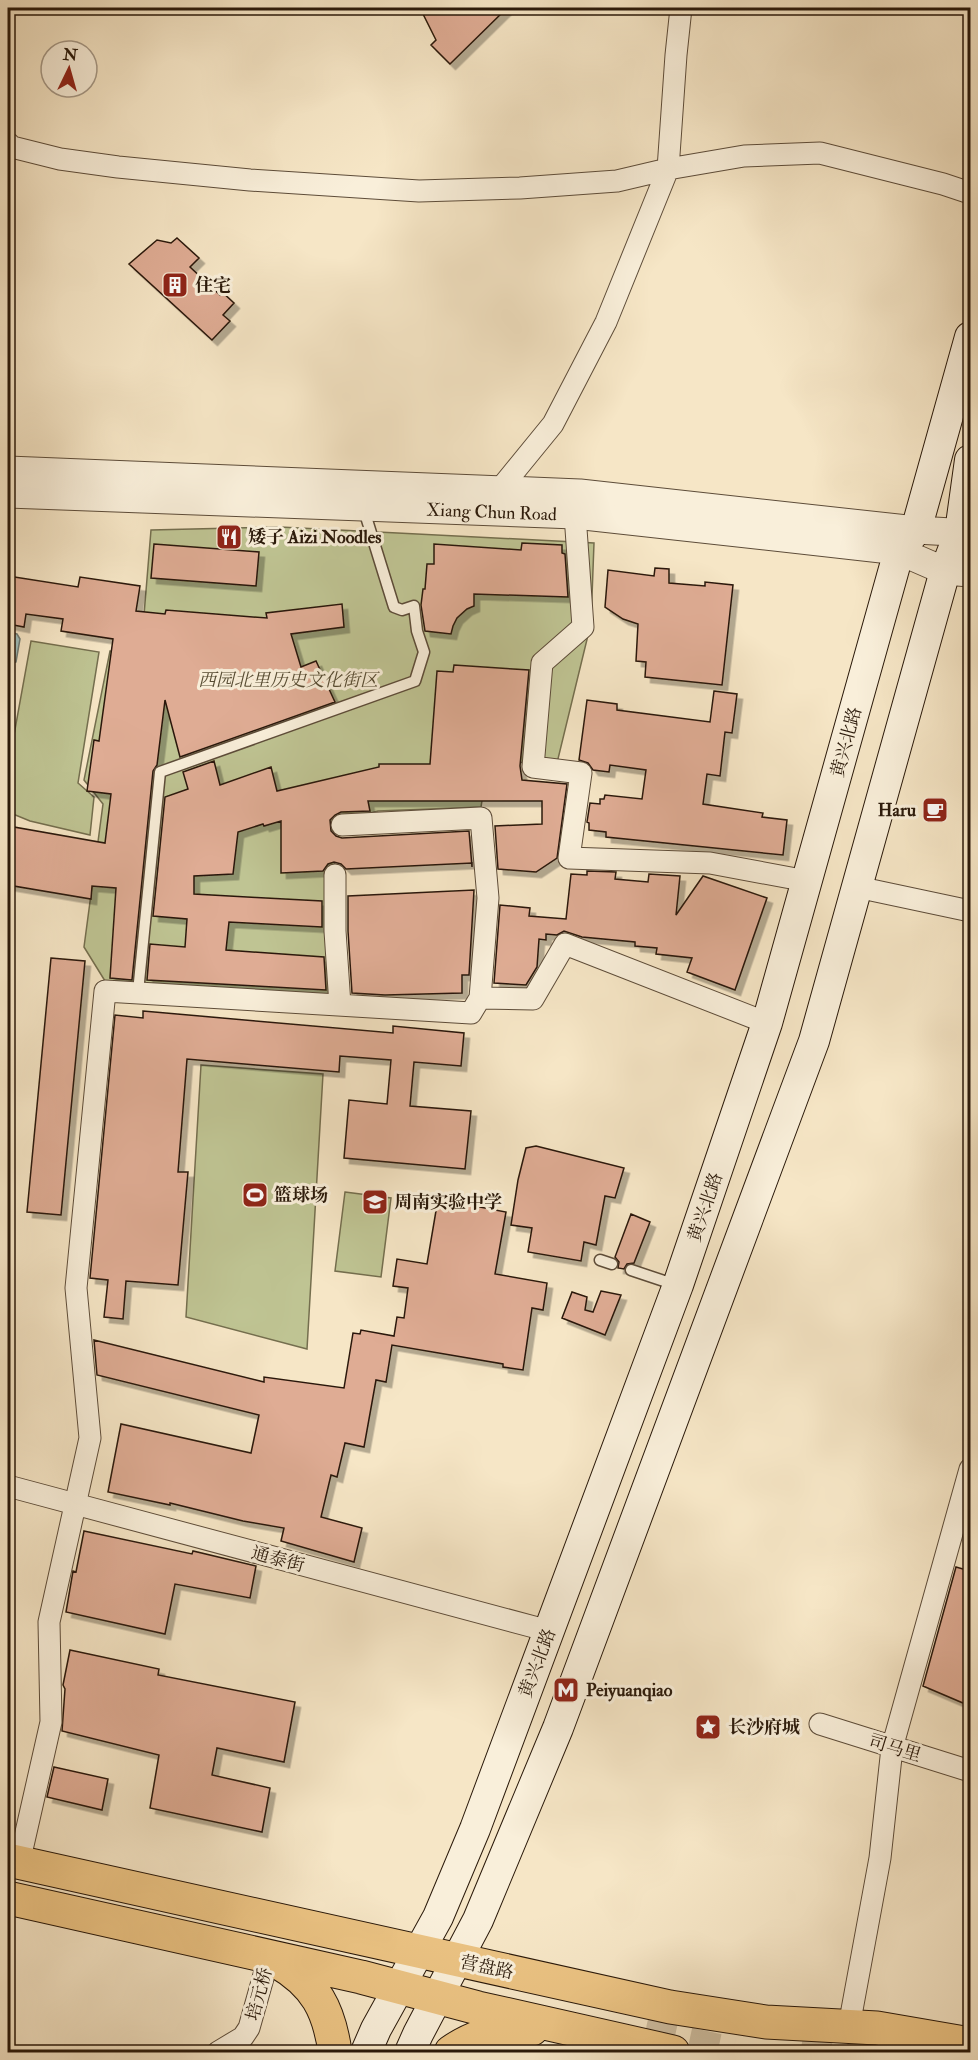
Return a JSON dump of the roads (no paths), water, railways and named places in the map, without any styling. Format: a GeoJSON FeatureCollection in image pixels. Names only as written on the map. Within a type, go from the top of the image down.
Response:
{"type":"FeatureCollection","features":[{"type":"Feature","properties":{"kind":"main road","name":"黄兴北路"},"geometry":{"type":"LineString","coordinates":[[366,2052],[438,1917],[475,1829],[678,1285],[767,1023],[907,540],[970,337]]}},
{"type":"Feature","properties":{"kind":"main road"},"geometry":{"type":"LineString","coordinates":[[410,2052],[478,1920],[558,1728],[814,1041],[857,887],[958,572],[965,533],[970,460]]}},
{"type":"Feature","properties":{"kind":"main road","name":"营盘路"},"geometry":{"type":"LineString","coordinates":[[13,1862],[670,2007],[788,2024],[877,2028],[970,2044]]}},
{"type":"Feature","properties":{"kind":"main road"},"geometry":{"type":"LineString","coordinates":[[8,1898],[673,2052]]}},
{"type":"Feature","properties":{"kind":"main road"},"geometry":{"type":"LineString","coordinates":[[269,1957],[304,1980],[318,1996],[333,2035],[335,2052]]}},
{"type":"Feature","properties":{"kind":"main road"},"geometry":{"type":"LineString","coordinates":[[450,2052],[478,2036],[502,2030],[524,2028],[576,2031]]}},
{"type":"Feature","properties":{"kind":"street"},"geometry":{"type":"LineString","coordinates":[[500,489],[553,424],[606,322],[668,169],[681,8]]}},
{"type":"Feature","properties":{"kind":"street"},"geometry":{"type":"LineString","coordinates":[[8,143],[12,147],[60,159],[118,167],[250,180],[419,191],[520,188],[617,181],[668,169],[744,156],[820,153],[943,184],[970,194]]}},
{"type":"Feature","properties":{"kind":"street","name":"Xiang Chun Road"},"geometry":{"type":"LineString","coordinates":[[8,470],[580,493],[907,540],[958,572]]}},
{"type":"Feature","properties":{"kind":"street","name":"Xiang Chun Road"},"geometry":{"type":"LineString","coordinates":[[8,495],[575,515],[907,540],[965,533]]}},
{"type":"Feature","properties":{"kind":"street"},"geometry":{"type":"LineString","coordinates":[[575,515],[583,627],[542,663],[533,767],[581,773],[569,858],[710,863],[807,881]]}},
{"type":"Feature","properties":{"kind":"street"},"geometry":{"type":"LineString","coordinates":[[13,1862],[51,1722],[49,1622],[90,1438],[76,1288],[105,991],[471,1013],[480,998],[488,898],[481,818],[342,825]]}},
{"type":"Feature","properties":{"kind":"street"},"geometry":{"type":"LineString","coordinates":[[335,875],[335,931],[340,1005]]}},
{"type":"Feature","properties":{"kind":"street"},"geometry":{"type":"LineString","coordinates":[[857,887],[970,911]]}},
{"type":"Feature","properties":{"kind":"street"},"geometry":{"type":"LineString","coordinates":[[480,998],[533,999],[565,944],[767,1023]]}},
{"type":"Feature","properties":{"kind":"street"},"geometry":{"type":"LineString","coordinates":[[849,2026],[880,1858],[892,1748],[970,1469]]}},
{"type":"Feature","properties":{"kind":"street","name":"通泰街"},"geometry":{"type":"LineString","coordinates":[[8,1486],[549,1631]]}},
{"type":"Feature","properties":{"kind":"street","name":"司马里"},"geometry":{"type":"LineString","coordinates":[[819,1724],[970,1771]]}},
{"type":"Feature","properties":{"kind":"street","name":"培元桥"},"geometry":{"type":"LineString","coordinates":[[218,2052],[243,2037],[249,2028],[269,1957]]}},
{"type":"Feature","properties":{"kind":"lane"},"geometry":{"type":"LineString","coordinates":[[138,992],[160,772],[415,681],[424,652],[417,631],[414,606],[402,610],[394,607],[363,507]]}},
{"type":"Feature","properties":{"kind":"lane"},"geometry":{"type":"LineString","coordinates":[[600,1260],[612,1264]]}},
{"type":"Feature","properties":{"kind":"lane"},"geometry":{"type":"LineString","coordinates":[[631,1270],[678,1285]]}},
{"type":"Feature","properties":{"kind":"water"},"geometry":{"type":"Polygon","coordinates":[[[8,632],[17,634],[20,639],[16,662],[10,664],[11,675],[8,690],[8,632]]]}},
{"type":"Feature","properties":{"kind":"tunnel"},"geometry":{"type":"LineString","coordinates":[[645,2033],[733,2052]]}},
{"type":"Feature","properties":{"kind":"tunnel"},"geometry":{"type":"LineString","coordinates":[[803,2036],[904,2052]]}},
{"type":"Feature","properties":{"kind":"place","name":"住宅"},"geometry":{"type":"Point","coordinates":[175,285]}},
{"type":"Feature","properties":{"kind":"place","name":"矮子 Aizi Noodles"},"geometry":{"type":"Point","coordinates":[229,537]}},
{"type":"Feature","properties":{"kind":"place","name":"Haru"},"geometry":{"type":"Point","coordinates":[935,810]}},
{"type":"Feature","properties":{"kind":"place","name":"篮球场"},"geometry":{"type":"Point","coordinates":[255,1195]}},
{"type":"Feature","properties":{"kind":"place","name":"周南实验中学"},"geometry":{"type":"Point","coordinates":[375,1202]}},
{"type":"Feature","properties":{"kind":"place","name":"Peiyuanqiao"},"geometry":{"type":"Point","coordinates":[566,1690]}},
{"type":"Feature","properties":{"kind":"place","name":"长沙府城"},"geometry":{"type":"Point","coordinates":[708,1727]}},
{"type":"Feature","properties":{"kind":"park label","name":"西园北里历史文化街区"},"geometry":{"type":"Point","coordinates":[288,680]}}]}
